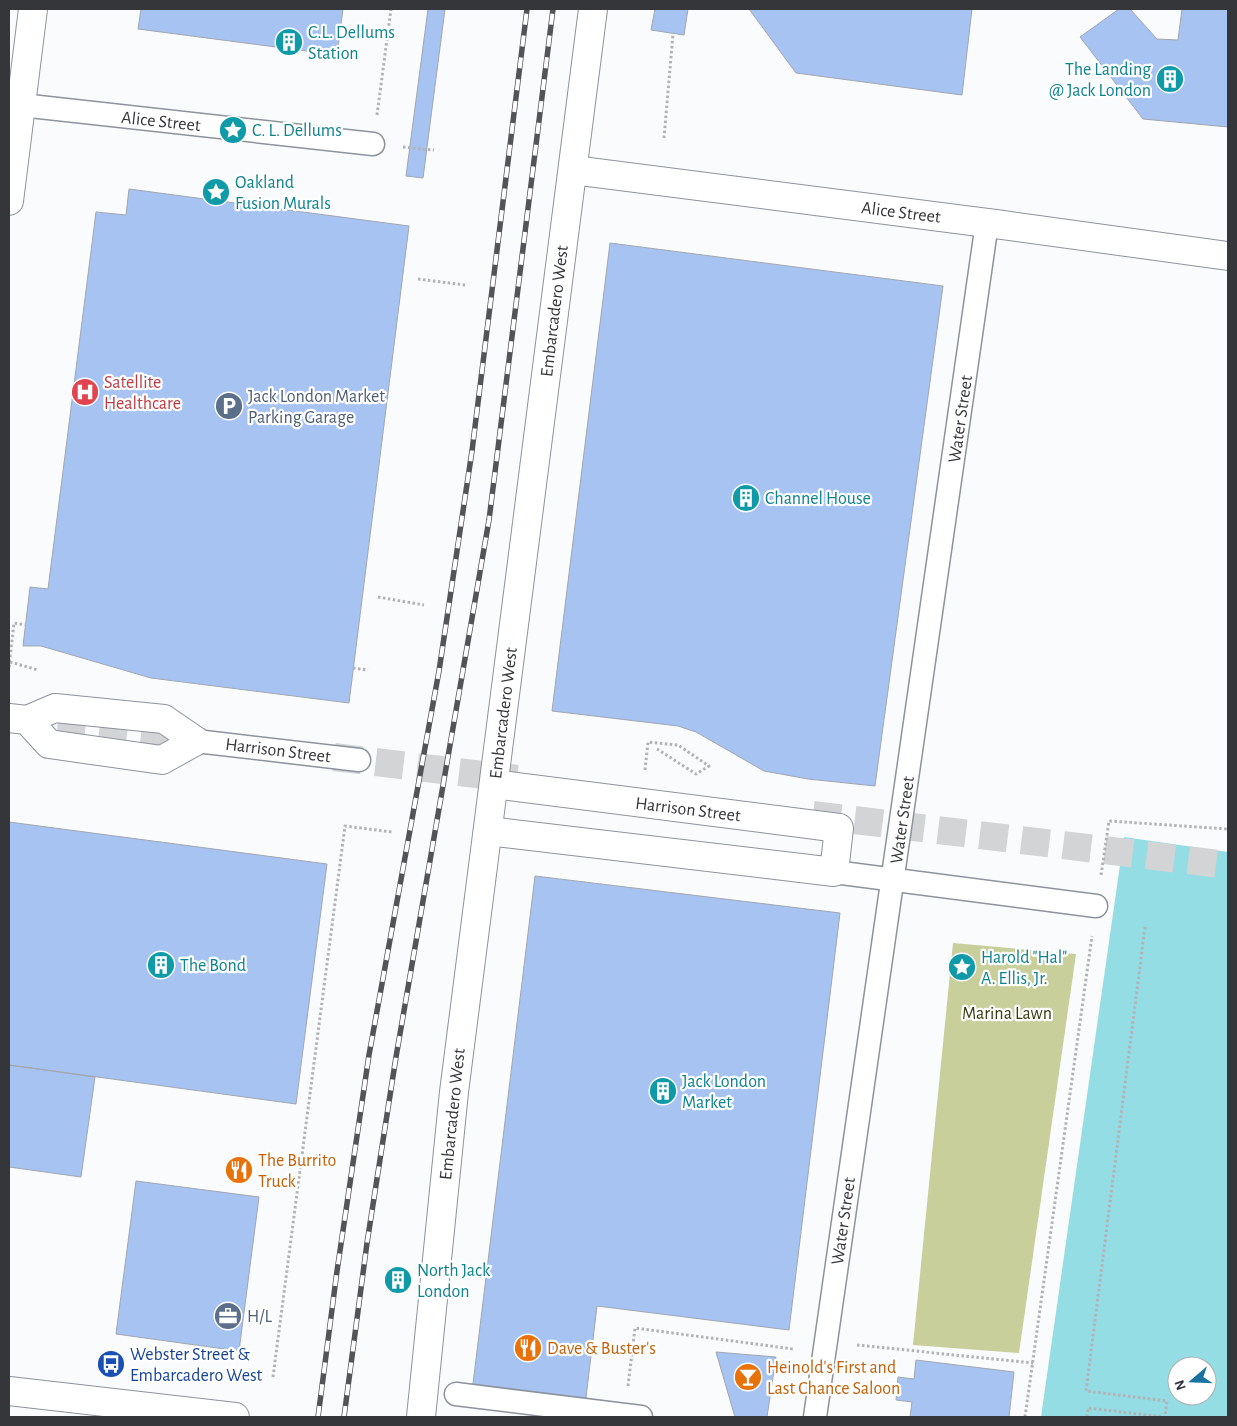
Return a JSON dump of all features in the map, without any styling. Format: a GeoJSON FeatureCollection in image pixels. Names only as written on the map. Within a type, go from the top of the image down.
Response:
{"type":"FeatureCollection","features":[{"type":"Feature","properties":{"kind":"street"},"geometry":{"type":"LineString","coordinates":[[9,201],[15,105],[34,9]]}},
{"type":"Feature","properties":{"kind":"street","name":"Embarcadero West"},"geometry":{"type":"LineString","coordinates":[[421,1417],[454,1092],[593,9]]}},
{"type":"Feature","properties":{"kind":"street","name":"Alice Street"},"geometry":{"type":"LineString","coordinates":[[15,105],[373,144]]}},
{"type":"Feature","properties":{"kind":"street","name":"Alice Street"},"geometry":{"type":"LineString","coordinates":[[573,170],[1228,256]]}},
{"type":"Feature","properties":{"kind":"street","name":"Water Street"},"geometry":{"type":"LineString","coordinates":[[815,1417],[987,223]]}},
{"type":"Feature","properties":{"kind":"street","name":"Harrison Street"},"geometry":{"type":"LineString","coordinates":[[18,719],[55,708],[164,719],[196,740],[359,760]]}},
{"type":"Feature","properties":{"kind":"street","name":"Harrison Street"},"geometry":{"type":"LineString","coordinates":[[18,719],[49,744],[162,760],[196,740]]}},
{"type":"Feature","properties":{"kind":"street","name":"Harrison Street"},"geometry":{"type":"LineString","coordinates":[[494,784],[839,828],[834,872]]}},
{"type":"Feature","properties":{"kind":"street"},"geometry":{"type":"LineString","coordinates":[[488,831],[893,879],[1096,906]]}},
{"type":"Feature","properties":{"kind":"street"},"geometry":{"type":"LineString","coordinates":[[9,1391],[235,1417]]}},
{"type":"Feature","properties":{"kind":"street"},"geometry":{"type":"LineString","coordinates":[[456,1394],[512,1409],[633,1416]]}},
{"type":"Feature","properties":{"kind":"path"},"geometry":{"type":"LineString","coordinates":[[391,9],[373,144],[434,150]]}},
{"type":"Feature","properties":{"kind":"path"},"geometry":{"type":"LineString","coordinates":[[664,138],[673,34]]}},
{"type":"Feature","properties":{"kind":"path"},"geometry":{"type":"LineString","coordinates":[[418,278],[465,285]]}},
{"type":"Feature","properties":{"kind":"path"},"geometry":{"type":"LineString","coordinates":[[378,598],[424,605]]}},
{"type":"Feature","properties":{"kind":"path"},"geometry":{"type":"LineString","coordinates":[[26,625],[14,623],[9,664],[38,670]]}},
{"type":"Feature","properties":{"kind":"path"},"geometry":{"type":"LineString","coordinates":[[353,668],[368,670]]}},
{"type":"Feature","properties":{"kind":"path"},"geometry":{"type":"LineString","coordinates":[[642,803],[648,742],[678,745],[709,766],[696,774],[657,749]]}},
{"type":"Feature","properties":{"kind":"path"},"geometry":{"type":"LineString","coordinates":[[1025,1417],[1109,821],[1228,829]]}},
{"type":"Feature","properties":{"kind":"path"},"geometry":{"type":"LineString","coordinates":[[273,1377],[345,826],[392,832]]}},
{"type":"Feature","properties":{"kind":"path"},"geometry":{"type":"LineString","coordinates":[[1087,1417],[1088,1408],[1164,1417],[1167,1401],[1086,1391],[1146,927]]}},
{"type":"Feature","properties":{"kind":"path"},"geometry":{"type":"LineString","coordinates":[[633,1416],[635,1328],[825,1347],[910,1351],[1033,1363]]}},
{"type":"Feature","properties":{"kind":"green space","name":"Marina Lawn"},"geometry":{"type":"Polygon","coordinates":[[[953,943],[1076,954],[1019,1353],[913,1345],[953,943]]]}},
{"type":"Feature","properties":{"kind":"water"},"geometry":{"type":"Polygon","coordinates":[[[1124,837],[1228,852],[1228,1417],[1041,1417],[1124,837]]]}},
{"type":"Feature","properties":{"kind":"building","name":"C.L. Dellums Station"},"geometry":{"type":"Polygon","coordinates":[[[141,9],[343,9],[337,55],[138,29],[141,9]]]}},
{"type":"Feature","properties":{"kind":"building"},"geometry":{"type":"Polygon","coordinates":[[[428,9],[445,9],[423,178],[406,176],[428,9]]]}},
{"type":"Feature","properties":{"kind":"building"},"geometry":{"type":"Polygon","coordinates":[[[655,9],[688,9],[684,35],[651,30],[655,9]]]}},
{"type":"Feature","properties":{"kind":"building"},"geometry":{"type":"Polygon","coordinates":[[[749,9],[972,9],[962,95],[796,73],[749,9]]]}},
{"type":"Feature","properties":{"kind":"building","name":"The Landing @ Jack London"},"geometry":{"type":"Polygon","coordinates":[[[1119,9],[1130,9],[1157,39],[1178,40],[1182,9],[1228,9],[1228,127],[1143,119],[1080,37],[1119,9]]]}},
{"type":"Feature","properties":{"kind":"building","name":"Jack London Market Parking Garage"},"geometry":{"type":"Polygon","coordinates":[[[129,189],[409,226],[349,703],[151,678],[41,646],[23,646],[30,587],[48,589],[96,212],[126,215],[129,189]]]}},
{"type":"Feature","properties":{"kind":"building","name":"Channel House"},"geometry":{"type":"Polygon","coordinates":[[[610,243],[943,286],[875,786],[808,779],[764,771],[696,732],[678,726],[552,711],[610,243]]]}},
{"type":"Feature","properties":{"kind":"building","name":"The Bond"},"geometry":{"type":"Polygon","coordinates":[[[9,822],[327,864],[296,1104],[9,1065],[9,822]]]}},
{"type":"Feature","properties":{"kind":"building","name":"Jack London Market"},"geometry":{"type":"Polygon","coordinates":[[[535,876],[840,913],[789,1330],[597,1306],[585,1406],[472,1392],[535,876]]]}},
{"type":"Feature","properties":{"kind":"building"},"geometry":{"type":"Polygon","coordinates":[[[9,1065],[95,1077],[81,1177],[9,1167],[9,1065]]]}},
{"type":"Feature","properties":{"kind":"building"},"geometry":{"type":"Polygon","coordinates":[[[136,1181],[259,1197],[239,1351],[116,1334],[136,1181]]]}},
{"type":"Feature","properties":{"kind":"building","name":"North Jack London"},"geometry":{"type":"Polygon","coordinates":[[[393,1269],[406,1271],[403,1291],[390,1289],[393,1269]]]}},
{"type":"Feature","properties":{"kind":"building","name":"Heinold's First and Last Chance Saloon"},"geometry":{"type":"Polygon","coordinates":[[[716,1352],[776,1357],[767,1417],[735,1417],[716,1352]]]}},
{"type":"Feature","properties":{"kind":"building"},"geometry":{"type":"Polygon","coordinates":[[[916,1360],[1014,1372],[1009,1417],[910,1417],[912,1402],[896,1400],[898,1377],[914,1379],[916,1360]]]}},
{"type":"Feature","properties":{"kind":"tunnel"},"geometry":{"type":"LineString","coordinates":[[16,719],[204,742]]}},
{"type":"Feature","properties":{"kind":"tunnel"},"geometry":{"type":"LineString","coordinates":[[334,757],[517,779]]}},
{"type":"Feature","properties":{"kind":"tunnel"},"geometry":{"type":"LineString","coordinates":[[813,815],[1228,865]]}},
{"type":"Feature","properties":{"kind":"railway"},"geometry":{"type":"LineString","coordinates":[[318,1417],[337,1271],[369,1055],[439,671],[472,451],[527,9]]}},
{"type":"Feature","properties":{"kind":"railway"},"geometry":{"type":"LineString","coordinates":[[344,1417],[367,1243],[396,1057],[489,520],[553,9]]}},
{"type":"Feature","properties":{"kind":"place","name":"C.L. Dellums Station"},"geometry":{"type":"Point","coordinates":[289,42]}},
{"type":"Feature","properties":{"kind":"place","name":"The Landing @ Jack London"},"geometry":{"type":"Point","coordinates":[1170,79]}},
{"type":"Feature","properties":{"kind":"place","name":"C. L. Dellums"},"geometry":{"type":"Point","coordinates":[233,130]}},
{"type":"Feature","properties":{"kind":"place","name":"Oakland Fusion Murals"},"geometry":{"type":"Point","coordinates":[216,192]}},
{"type":"Feature","properties":{"kind":"place","name":"Satellite Healthcare"},"geometry":{"type":"Point","coordinates":[85,392]}},
{"type":"Feature","properties":{"kind":"place","name":"Jack London Market Parking Garage"},"geometry":{"type":"Point","coordinates":[229,406]}},
{"type":"Feature","properties":{"kind":"place","name":"Channel House"},"geometry":{"type":"Point","coordinates":[746,498]}},
{"type":"Feature","properties":{"kind":"place","name":"The Bond"},"geometry":{"type":"Point","coordinates":[161,965]}},
{"type":"Feature","properties":{"kind":"place","name":"Harold \"Hal\" A. Ellis, Jr."},"geometry":{"type":"Point","coordinates":[962,967]}},
{"type":"Feature","properties":{"kind":"place","name":"Jack London Market"},"geometry":{"type":"Point","coordinates":[663,1091]}},
{"type":"Feature","properties":{"kind":"place","name":"The Burrito Truck"},"geometry":{"type":"Point","coordinates":[239,1170]}},
{"type":"Feature","properties":{"kind":"place","name":"North Jack London"},"geometry":{"type":"Point","coordinates":[398,1280]}},
{"type":"Feature","properties":{"kind":"place","name":"H/L"},"geometry":{"type":"Point","coordinates":[228,1316]}},
{"type":"Feature","properties":{"kind":"place","name":"Dave & Buster's"},"geometry":{"type":"Point","coordinates":[528,1348]}},
{"type":"Feature","properties":{"kind":"place","name":"Webster Street & Embarcadero West"},"geometry":{"type":"Point","coordinates":[111,1364]}},
{"type":"Feature","properties":{"kind":"place","name":"Heinold's First and Last Chance Saloon"},"geometry":{"type":"Point","coordinates":[748,1377]}}]}
